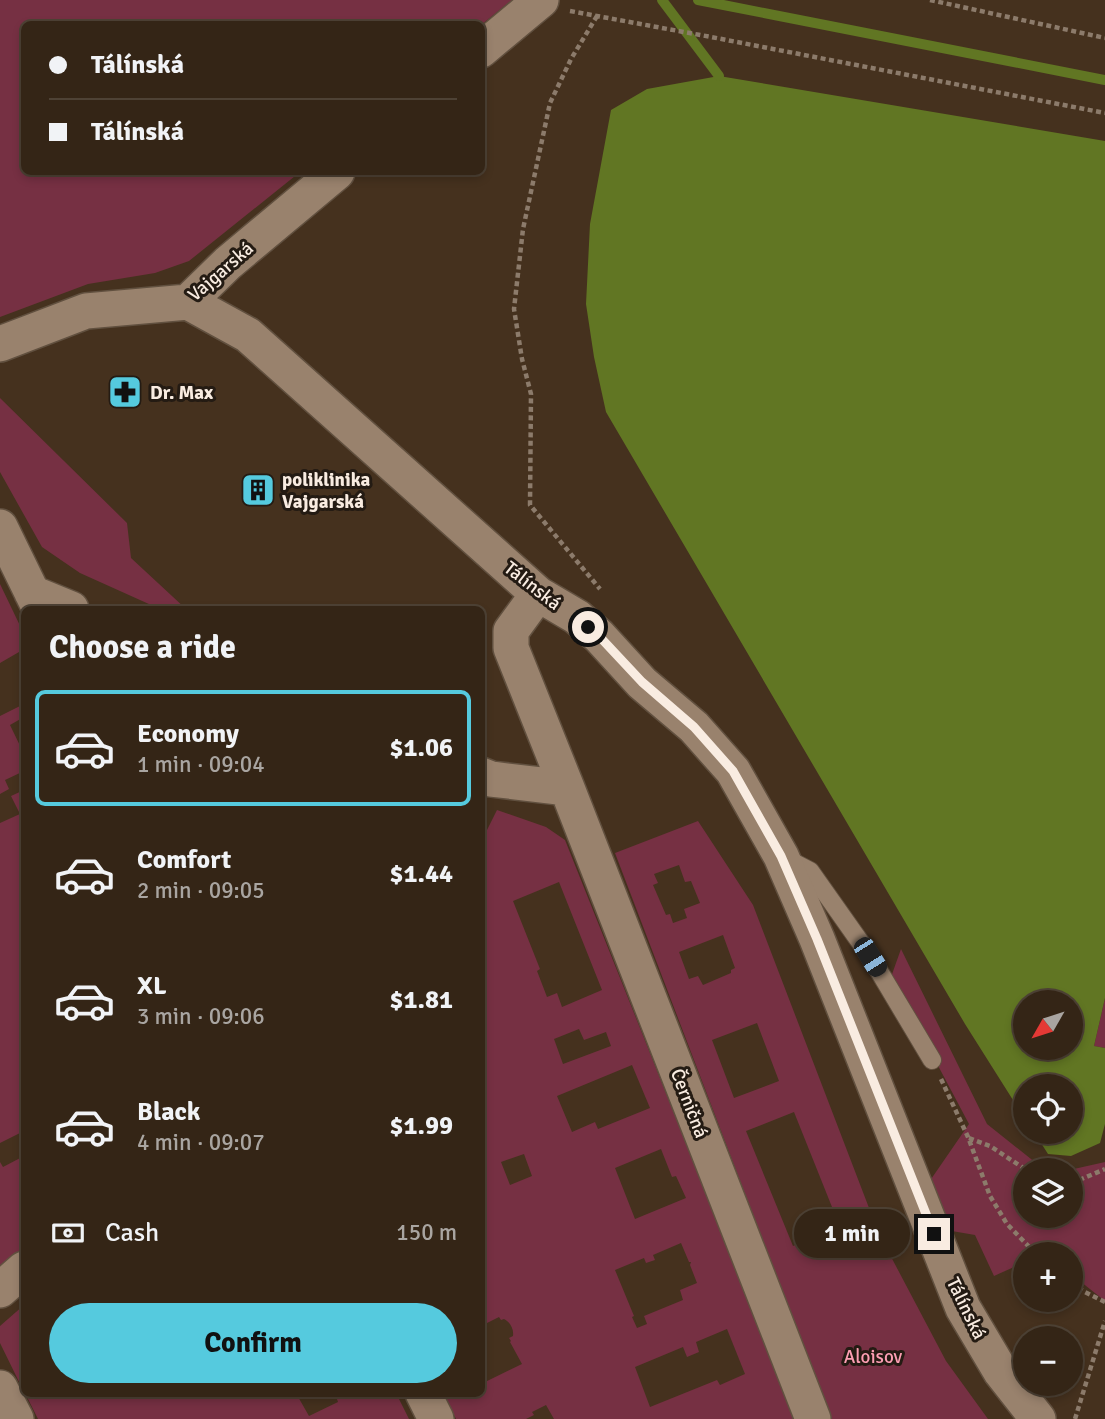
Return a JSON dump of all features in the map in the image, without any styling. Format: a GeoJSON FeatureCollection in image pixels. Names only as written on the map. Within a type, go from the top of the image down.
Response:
{"type":"FeatureCollection","features":[{"type":"Feature","properties":{"kind":"street"},"geometry":{"type":"LineString","coordinates":[[485,47],[538,3]]}},
{"type":"Feature","properties":{"kind":"street","name":"Vajgarská"},"geometry":{"type":"LineString","coordinates":[[0,344],[86,311],[188,302],[228,263],[333,175]]}},
{"type":"Feature","properties":{"kind":"street","name":"Tálínská"},"geometry":{"type":"LineString","coordinates":[[188,302],[248,335],[538,594],[577,618],[599,636],[642,682],[694,727],[733,771],[781,856],[817,939],[963,1308],[1001,1373],[1038,1419]]}},
{"type":"Feature","properties":{"kind":"street"},"geometry":{"type":"LineString","coordinates":[[0,527],[36,601],[58,606]]}},
{"type":"Feature","properties":{"kind":"street","name":"Černičná"},"geometry":{"type":"LineString","coordinates":[[538,594],[510,631],[511,648],[813,1419]]}},
{"type":"Feature","properties":{"kind":"street"},"geometry":{"type":"LineString","coordinates":[[485,777],[567,788]]}},
{"type":"Feature","properties":{"kind":"street"},"geometry":{"type":"LineString","coordinates":[[0,1290],[21,1272]]}},
{"type":"Feature","properties":{"kind":"street"},"geometry":{"type":"LineString","coordinates":[[0,1388],[16,1419]]}},
{"type":"Feature","properties":{"kind":"street"},"geometry":{"type":"LineString","coordinates":[[425,1397],[436,1419]]}},
{"type":"Feature","properties":{"kind":"lane"},"geometry":{"type":"LineString","coordinates":[[781,856],[810,872],[870,957],[932,1060]]}},
{"type":"Feature","properties":{"kind":"path"},"geometry":{"type":"LineString","coordinates":[[930,0],[1105,38]]}},
{"type":"Feature","properties":{"kind":"path"},"geometry":{"type":"LineString","coordinates":[[538,3],[1105,113]]}},
{"type":"Feature","properties":{"kind":"path"},"geometry":{"type":"LineString","coordinates":[[597,16],[551,103],[523,229],[514,309],[531,394],[530,505],[604,594]]}},
{"type":"Feature","properties":{"kind":"path"},"geometry":{"type":"LineString","coordinates":[[932,1060],[968,1137],[990,1196],[1007,1224],[1024,1242]]}},
{"type":"Feature","properties":{"kind":"path"},"geometry":{"type":"LineString","coordinates":[[968,1137],[990,1146],[1013,1161]]}},
{"type":"Feature","properties":{"kind":"path"},"geometry":{"type":"LineString","coordinates":[[1083,1178],[1105,1169]]}},
{"type":"Feature","properties":{"kind":"path"},"geometry":{"type":"LineString","coordinates":[[1083,1291],[1105,1302]]}},
{"type":"Feature","properties":{"kind":"path"},"geometry":{"type":"LineString","coordinates":[[1075,1419],[1105,1321]]}},
{"type":"Feature","properties":{"kind":"green space"},"geometry":{"type":"Polygon","coordinates":[[[0,0],[512,0],[485,22],[21,21],[21,175],[296,175],[189,261],[155,273],[88,284],[0,317],[0,0]]]}},
{"type":"Feature","properties":{"kind":"green space"},"geometry":{"type":"Polygon","coordinates":[[[0,398],[127,523],[131,558],[183,606],[153,606],[80,573],[42,547],[0,472],[0,398]]]}},
{"type":"Feature","properties":{"kind":"green space"},"geometry":{"type":"Polygon","coordinates":[[[0,584],[21,628],[21,656],[19,652],[0,663],[0,584]]]}},
{"type":"Feature","properties":{"kind":"green space"},"geometry":{"type":"Polygon","coordinates":[[[21,706],[21,719],[10,725],[21,748],[21,772],[5,780],[9,789],[0,794],[0,716],[21,706]]]}},
{"type":"Feature","properties":{"kind":"green space"},"geometry":{"type":"Polygon","coordinates":[[[21,791],[21,1132],[0,1143],[0,823],[20,814],[11,796],[21,791]]]}},
{"type":"Feature","properties":{"kind":"green space"},"geometry":{"type":"Polygon","coordinates":[[[497,810],[546,827],[565,840],[796,1419],[554,1419],[546,1405],[532,1412],[534,1415],[526,1419],[456,1419],[445,1397],[485,1397],[485,1382],[522,1364],[510,1342],[509,1338],[513,1336],[512,1328],[499,1317],[485,1324],[485,834],[497,810]],[[559,882],[513,901],[540,969],[537,971],[547,997],[557,993],[562,1007],[602,990],[559,882]],[[579,1029],[554,1039],[563,1064],[611,1046],[606,1032],[584,1040],[579,1029]],[[632,1065],[557,1096],[572,1132],[595,1122],[598,1129],[650,1108],[632,1065]],[[661,1149],[615,1168],[635,1219],[686,1198],[676,1176],[672,1177],[661,1149]],[[524,1154],[501,1162],[510,1185],[532,1176],[524,1154]],[[681,1243],[653,1255],[655,1260],[646,1263],[644,1258],[615,1270],[637,1328],[647,1324],[644,1316],[683,1300],[680,1290],[697,1283],[691,1262],[681,1243]],[[727,1329],[696,1342],[699,1352],[687,1357],[683,1347],[635,1367],[650,1407],[717,1380],[720,1385],[745,1374],[727,1329]]]}},
{"type":"Feature","properties":{"kind":"green space","name":"Aloisov"},"geometry":{"type":"Polygon","coordinates":[[[698,821],[753,905],[879,1234],[946,1361],[988,1419],[831,1419],[615,853],[698,821]],[[679,865],[654,874],[658,883],[653,885],[666,915],[670,914],[673,923],[687,918],[684,909],[700,903],[691,881],[685,882],[679,865]],[[723,935],[679,952],[689,979],[698,976],[703,985],[731,973],[735,968],[723,935]],[[757,1023],[712,1040],[734,1098],[779,1081],[757,1023]],[[794,1112],[746,1131],[793,1246],[840,1227],[794,1112]]]}},
{"type":"Feature","properties":{"kind":"green space"},"geometry":{"type":"Polygon","coordinates":[[[901,949],[987,1124],[1030,1158],[1013,1158],[1013,1228],[1083,1228],[1083,1167],[1105,1162],[1105,1301],[1083,1284],[1083,1242],[1013,1242],[1013,1267],[994,1276],[975,1235],[946,1230],[927,1185],[969,1124],[891,977],[901,949]]]}},
{"type":"Feature","properties":{"kind":"green space"},"geometry":{"type":"Polygon","coordinates":[[[1105,998],[1105,1048],[1094,1046],[1105,998]]]}},
{"type":"Feature","properties":{"kind":"green space"},"geometry":{"type":"Polygon","coordinates":[[[21,1158],[21,1254],[0,1272],[0,1162],[3,1167],[21,1158]]]}},
{"type":"Feature","properties":{"kind":"green space"},"geometry":{"type":"Polygon","coordinates":[[[21,1308],[21,1386],[0,1343],[0,1326],[21,1308]]]}},
{"type":"Feature","properties":{"kind":"green space"},"geometry":{"type":"Polygon","coordinates":[[[27,1397],[298,1397],[309,1416],[338,1402],[336,1397],[398,1397],[409,1419],[38,1419],[27,1397]]]}},
{"type":"Feature","properties":{"kind":"shaded area"},"geometry":{"type":"Polygon","coordinates":[[[719,76],[1105,141],[1105,998],[1094,1046],[1105,1048],[1105,1124],[1100,1143],[1071,1156],[1048,1154],[1042,1144],[1083,1144],[1083,1074],[1013,1074],[1013,1100],[965,1024],[606,412],[586,304],[590,224],[611,110],[647,89],[719,76]]]}},
{"type":"Feature","properties":{"kind":"waterway"},"geometry":{"type":"LineString","coordinates":[[662,0],[719,76]]}},
{"type":"Feature","properties":{"kind":"waterway"},"geometry":{"type":"LineString","coordinates":[[698,0],[1105,80]]}},
{"type":"Feature","properties":{"kind":"place","name":"Dr. Max"},"geometry":{"type":"Point","coordinates":[125,392]}},
{"type":"Feature","properties":{"kind":"place","name":"poliklinika Vajgarská"},"geometry":{"type":"Point","coordinates":[258,490]}},
{"type":"Feature","properties":{"kind":"route"},"geometry":{"type":"LineString","coordinates":[[588,627],[642,682],[694,727],[733,771],[781,856],[817,939],[934,1234]]}}]}
